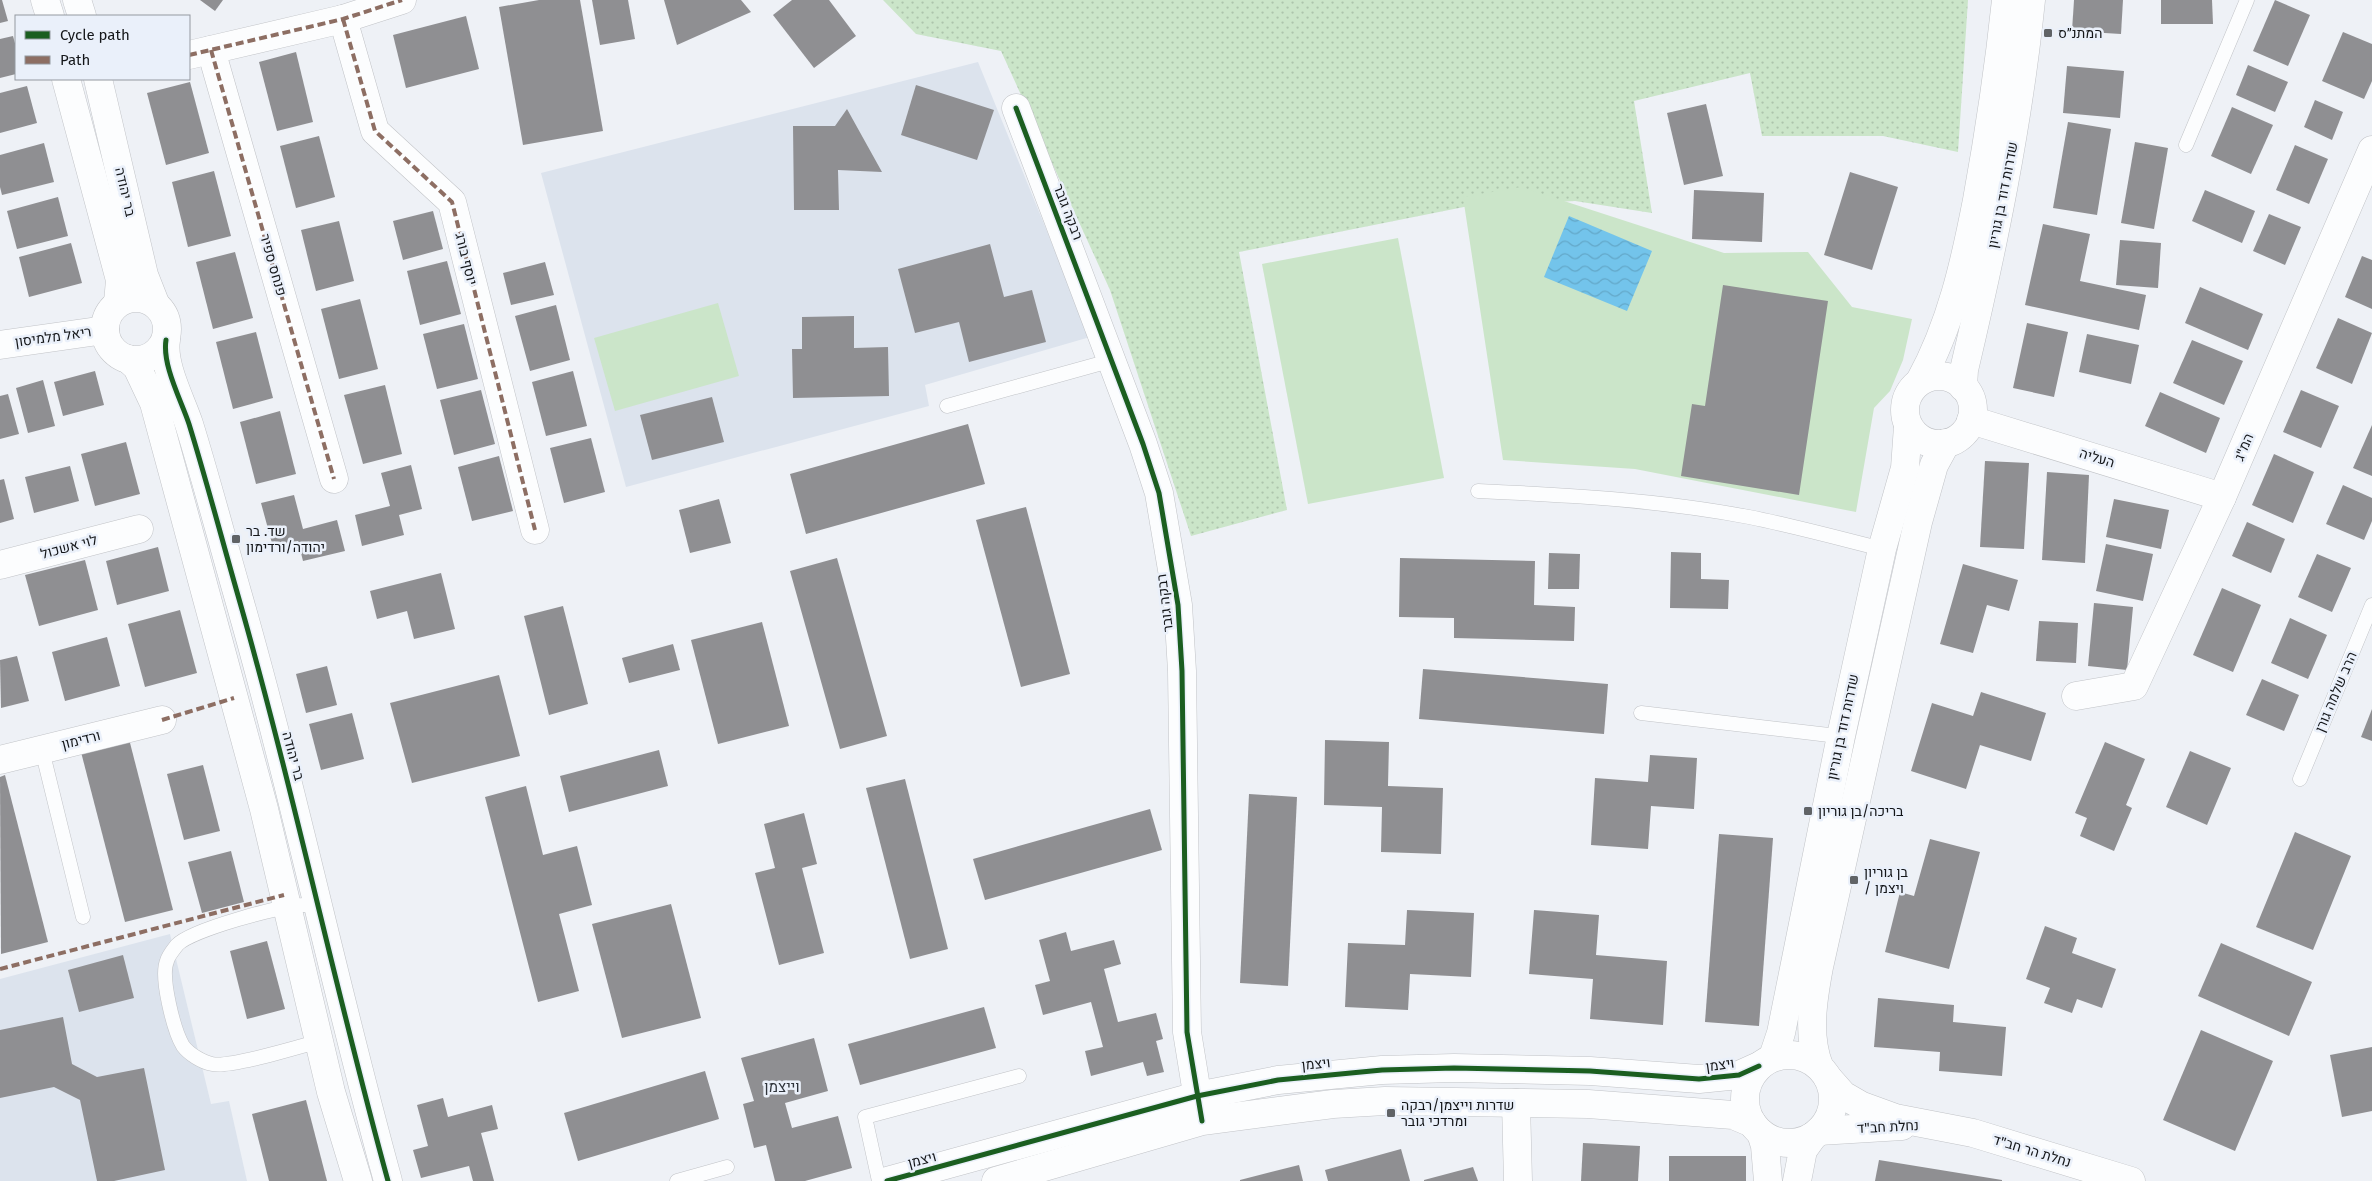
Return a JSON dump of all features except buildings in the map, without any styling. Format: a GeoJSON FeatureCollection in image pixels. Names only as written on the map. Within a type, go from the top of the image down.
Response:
{"type":"FeatureCollection","features":[{"type":"Feature","properties":{"kind":"street"},"geometry":{"type":"LineString","coordinates":[[45,0],[50,15]]}},
{"type":"Feature","properties":{"kind":"street"},"geometry":{"type":"LineString","coordinates":[[77,0],[82,15]]}},
{"type":"Feature","properties":{"kind":"street"},"geometry":{"type":"LineString","coordinates":[[200,53],[343,19],[402,0]]}},
{"type":"Feature","properties":{"kind":"street","name":"שדרות דוד בן גוריון"},"geometry":{"type":"LineString","coordinates":[[1920,381],[1937,348],[1965,261],[1992,115],[2006,0]]}},
{"type":"Feature","properties":{"kind":"street","name":"שדרות דוד בן גוריון"},"geometry":{"type":"LineString","coordinates":[[1963,387],[1964,370],[1990,265],[2017,119],[2031,0]]}},
{"type":"Feature","properties":{"kind":"street","name":"יוסף בורג"},"geometry":{"type":"LineString","coordinates":[[343,19],[375,131],[452,202],[535,530]]}},
{"type":"Feature","properties":{"kind":"street","name":"פנחס ספיר"},"geometry":{"type":"LineString","coordinates":[[200,53],[334,479]]}},
{"type":"Feature","properties":{"kind":"street","name":"בר יהודה"},"geometry":{"type":"LineString","coordinates":[[66,80],[120,280],[118,303]]}},
{"type":"Feature","properties":{"kind":"street","name":"בר יהודה"},"geometry":{"type":"LineString","coordinates":[[98,80],[144,275],[155,303]]}},
{"type":"Feature","properties":{"kind":"street","name":"רבקה גובר"},"geometry":{"type":"LineString","coordinates":[[1016,108],[1113,360],[1159,493],[1178,605],[1182,670],[1187,1032],[1200,1108]]}},
{"type":"Feature","properties":{"kind":"street","name":"המ\"ג"},"geometry":{"type":"LineString","coordinates":[[2076,696],[2134,686],[2222,498],[2372,150]]}},
{"type":"Feature","properties":{"kind":"street"},"geometry":{"type":"LineString","coordinates":[[128,359],[137,360],[154,354],[166,340],[166,320],[155,303],[136,298],[118,303],[109,315],[105,330],[112,348],[137,367],[154,403],[264,809],[331,1092],[358,1181]]}},
{"type":"Feature","properties":{"kind":"street","name":"ריאל מלמיסון"},"geometry":{"type":"LineString","coordinates":[[2,338],[105,330]]}},
{"type":"Feature","properties":{"kind":"street","name":"בר יהודה"},"geometry":{"type":"LineString","coordinates":[[166,340],[165,346],[172,377],[188,423],[241,606],[294,801],[361,1084],[388,1181]]}},
{"type":"Feature","properties":{"kind":"street"},"geometry":{"type":"LineString","coordinates":[[1935,376],[1943,376],[1958,382],[1963,387],[1972,402],[1971,420],[1962,435],[1946,444],[1928,443],[1908,426],[1905,416],[1906,402],[1912,388],[1920,381],[1935,376]]}},
{"type":"Feature","properties":{"kind":"street","name":"העליה"},"geometry":{"type":"LineString","coordinates":[[1971,420],[2222,498]]}},
{"type":"Feature","properties":{"kind":"street","name":"שדרות דוד בן גוריון"},"geometry":{"type":"LineString","coordinates":[[1766,1062],[1781,1033],[1841,736],[1882,549],[1905,468],[1908,426]]}},
{"type":"Feature","properties":{"kind":"street","name":"שדרות דוד בן גוריון"},"geometry":{"type":"LineString","coordinates":[[1823,1072],[1815,1056],[1812,1032],[1814,996],[1868,741],[1918,522],[1934,465],[1946,444]]}},
{"type":"Feature","properties":{"kind":"street","name":"לוי אשכול"},"geometry":{"type":"LineString","coordinates":[[0,565],[139,529]]}},
{"type":"Feature","properties":{"kind":"street","name":"ורדימון"},"geometry":{"type":"LineString","coordinates":[[0,760],[162,720]]}},
{"type":"Feature","properties":{"kind":"street"},"geometry":{"type":"LineString","coordinates":[[1768,1181],[1757,1128],[1745,1100],[1746,1087],[1766,1062],[1797,1055],[1809,1059],[1823,1072],[1832,1092],[1832,1106],[1828,1120],[1803,1150],[1797,1181]]}},
{"type":"Feature","properties":{"kind":"street","name":"ויצמן"},"geometry":{"type":"LineString","coordinates":[[996,1181],[1278,1080],[1382,1070],[1530,1069],[1699,1079],[1739,1075],[1766,1062]]}},
{"type":"Feature","properties":{"kind":"street","name":"נחלת חב\"ד"},"geometry":{"type":"LineString","coordinates":[[1823,1072],[1843,1095],[1862,1106],[1895,1118],[1931,1125]]}},
{"type":"Feature","properties":{"kind":"street","name":"ויצמן"},"geometry":{"type":"LineString","coordinates":[[887,1181],[1200,1108],[1385,1101],[1588,1104],[1733,1115],[1757,1128]]}},
{"type":"Feature","properties":{"kind":"street"},"geometry":{"type":"LineString","coordinates":[[1516,1103],[1518,1181]]}},
{"type":"Feature","properties":{"kind":"street","name":"נחלת חב\"ד"},"geometry":{"type":"LineString","coordinates":[[1816,1134],[1931,1125]]}},
{"type":"Feature","properties":{"kind":"street","name":"נחלת הר חב\"ד"},"geometry":{"type":"LineString","coordinates":[[1931,1125],[1973,1133],[2130,1181]]}},
{"type":"Feature","properties":{"kind":"street"},"geometry":{"type":"LineString","coordinates":[[1757,1128],[1776,1141],[1792,1143],[1816,1134]]}},
{"type":"Feature","properties":{"kind":"lane"},"geometry":{"type":"LineString","coordinates":[[2186,145],[2246,0]]}},
{"type":"Feature","properties":{"kind":"lane"},"geometry":{"type":"LineString","coordinates":[[947,406],[1113,360]]}},
{"type":"Feature","properties":{"kind":"lane"},"geometry":{"type":"LineString","coordinates":[[1478,492],[1566,494],[1681,507],[1749,517],[1882,549]]}},
{"type":"Feature","properties":{"kind":"lane","name":"הרב שלמה גורן"},"geometry":{"type":"LineString","coordinates":[[2300,779],[2372,605]]}},
{"type":"Feature","properties":{"kind":"lane"},"geometry":{"type":"LineString","coordinates":[[1641,713],[1841,736],[1868,741]]}},
{"type":"Feature","properties":{"kind":"lane"},"geometry":{"type":"LineString","coordinates":[[42,750],[83,917]]}},
{"type":"Feature","properties":{"kind":"lane"},"geometry":{"type":"LineString","coordinates":[[319,907],[304,905],[287,907],[196,933],[178,944],[166,961],[165,980],[177,1032],[184,1047],[196,1058],[212,1065],[234,1063],[320,1042]]}},
{"type":"Feature","properties":{"kind":"lane"},"geometry":{"type":"LineString","coordinates":[[878,1181],[865,1117],[1019,1076]]}},
{"type":"Feature","properties":{"kind":"lane"},"geometry":{"type":"LineString","coordinates":[[677,1181],[727,1167]]}},
{"type":"Feature","properties":{"kind":"shaded area"},"geometry":{"type":"Polygon","coordinates":[[[978,62],[1090,337],[925,385],[929,406],[626,487],[541,173],[978,62]]]}},
{"type":"Feature","properties":{"kind":"shaded area"},"geometry":{"type":"Polygon","coordinates":[[[170,934],[211,1104],[229,1101],[247,1181],[0,1181],[0,979],[170,934]]]}},
{"type":"Feature","properties":{"kind":"green space"},"geometry":{"type":"Polygon","coordinates":[[[883,0],[1968,0],[1958,152],[1883,136],[1762,136],[1750,73],[1634,101],[1652,213],[1575,201],[1464,207],[1239,252],[1287,510],[1191,536],[1110,290],[1001,51],[916,34],[883,0]]]}},
{"type":"Feature","properties":{"kind":"green space"},"geometry":{"type":"Polygon","coordinates":[[[1521,187],[1724,253],[1808,252],[1852,307],[1912,319],[1903,360],[1890,391],[1874,408],[1856,512],[1635,469],[1503,460],[1463,197],[1521,187]]]}},
{"type":"Feature","properties":{"kind":"green space"},"geometry":{"type":"Polygon","coordinates":[[[1398,238],[1444,478],[1308,504],[1262,264],[1398,238]]]}},
{"type":"Feature","properties":{"kind":"green space"},"geometry":{"type":"Polygon","coordinates":[[[718,303],[739,376],[615,411],[594,338],[718,303]]]}},
{"type":"Feature","properties":{"kind":"water"},"geometry":{"type":"Polygon","coordinates":[[[1569,216],[1652,251],[1627,311],[1544,277],[1569,216]]]}},
{"type":"Feature","properties":{"kind":"marked path"},"geometry":{"type":"LineString","coordinates":[[190,55],[343,19],[402,0]]}},
{"type":"Feature","properties":{"kind":"marked path"},"geometry":{"type":"LineString","coordinates":[[343,19],[375,131],[452,202],[535,530]]}},
{"type":"Feature","properties":{"kind":"marked path"},"geometry":{"type":"LineString","coordinates":[[211,50],[334,479]]}},
{"type":"Feature","properties":{"kind":"marked path"},"geometry":{"type":"LineString","coordinates":[[162,720],[234,698]]}},
{"type":"Feature","properties":{"kind":"marked path"},"geometry":{"type":"LineString","coordinates":[[0,969],[284,895]]}},
{"type":"Feature","properties":{"kind":"cycle path"},"geometry":{"type":"LineString","coordinates":[[1016,108],[1143,444],[1159,493],[1178,605],[1182,671],[1187,1032],[1202,1121]]}},
{"type":"Feature","properties":{"kind":"cycle path"},"geometry":{"type":"LineString","coordinates":[[166,340],[169,371],[189,424],[277,739],[349,1034],[388,1181]]}},
{"type":"Feature","properties":{"kind":"cycle path"},"geometry":{"type":"LineString","coordinates":[[887,1181],[1197,1096],[1278,1080],[1382,1070],[1454,1068],[1590,1071],[1699,1079],[1739,1075],[1759,1066]]}},
{"type":"Feature","properties":{"kind":"place","name":"המתנ״ס"},"geometry":{"type":"Point","coordinates":[2048,33]}},
{"type":"Feature","properties":{"kind":"place","name":"שד. בר יהודה/ורדימון"},"geometry":{"type":"Point","coordinates":[236,539]}},
{"type":"Feature","properties":{"kind":"place","name":"בריכה/בן גוריון"},"geometry":{"type":"Point","coordinates":[1808,811]}},
{"type":"Feature","properties":{"kind":"place","name":"בן גוריון / ויצמן"},"geometry":{"type":"Point","coordinates":[1854,880]}},
{"type":"Feature","properties":{"kind":"place","name":"שדרות וייצמן/רבקה ומרדכי גובר"},"geometry":{"type":"Point","coordinates":[1391,1113]}},
{"type":"Feature","properties":{"kind":"district","name":"וייצמן"},"geometry":{"type":"Point","coordinates":[782,1087]}}]}
